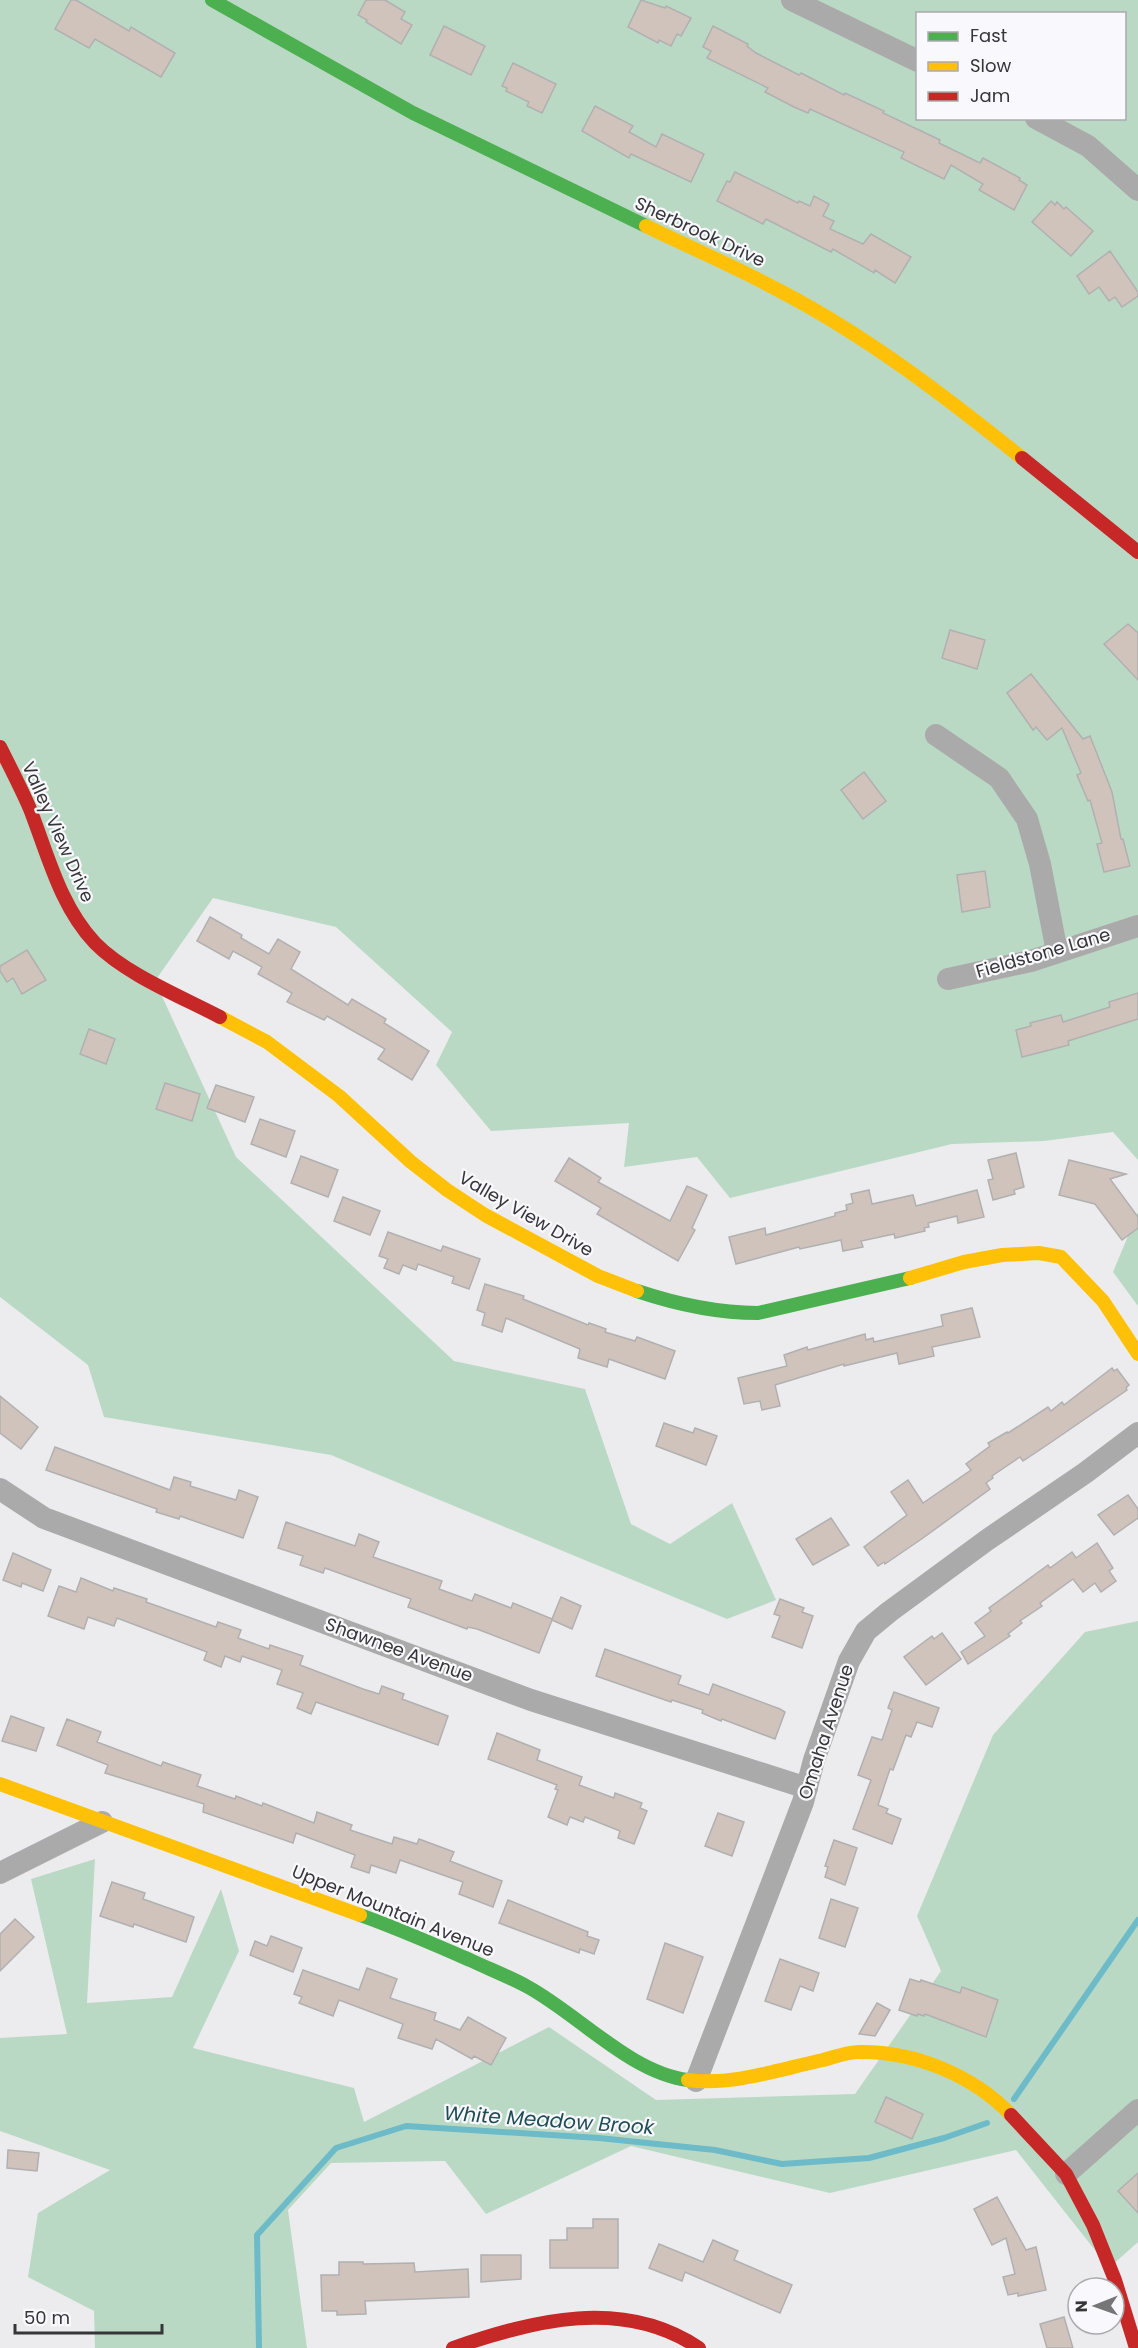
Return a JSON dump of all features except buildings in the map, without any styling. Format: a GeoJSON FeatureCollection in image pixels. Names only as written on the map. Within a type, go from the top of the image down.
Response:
{"type":"FeatureCollection","features":[{"type":"Feature","properties":{"kind":"street","name":"Sherbrook Drive"},"geometry":{"type":"LineString","coordinates":[[212,0],[413,113],[783,292],[888,356],[947,398],[1138,552]]}},
{"type":"Feature","properties":{"kind":"street"},"geometry":{"type":"LineString","coordinates":[[792,0],[916,60]]}},
{"type":"Feature","properties":{"kind":"street"},"geometry":{"type":"LineString","coordinates":[[1040,120],[1088,146],[1138,190]]}},
{"type":"Feature","properties":{"kind":"street"},"geometry":{"type":"LineString","coordinates":[[936,735],[999,778],[1027,819],[1040,864],[1057,952]]}},
{"type":"Feature","properties":{"kind":"street","name":"Valley View Drive"},"geometry":{"type":"LineString","coordinates":[[0,747],[29,807],[61,891],[77,921],[96,944],[125,967],[267,1042],[339,1096],[411,1162],[447,1190],[485,1215],[598,1276],[666,1302],[733,1313],[758,1313],[923,1275],[964,1262],[1002,1255],[1039,1253],[1061,1257],[1103,1301],[1138,1354]]}},
{"type":"Feature","properties":{"kind":"street","name":"Fieldstone Lane"},"geometry":{"type":"LineString","coordinates":[[948,979],[1031,961],[1138,926]]}},
{"type":"Feature","properties":{"kind":"street","name":"Omaha Avenue"},"geometry":{"type":"LineString","coordinates":[[696,2081],[783,1856],[849,1661],[866,1631],[987,1540],[1085,1473],[1138,1433]]}},
{"type":"Feature","properties":{"kind":"street","name":"Shawnee Avenue"},"geometry":{"type":"LineString","coordinates":[[0,1489],[44,1518],[531,1700],[807,1788]]}},
{"type":"Feature","properties":{"kind":"street","name":"Upper Mountain Avenue"},"geometry":{"type":"LineString","coordinates":[[0,1784],[397,1928],[527,1986],[560,2006],[643,2066],[672,2078],[696,2081],[728,2080],[858,2052],[902,2057],[948,2070],[979,2087],[1030,2132],[1066,2174],[1093,2224],[1115,2280],[1136,2348]]}},
{"type":"Feature","properties":{"kind":"street"},"geometry":{"type":"LineString","coordinates":[[0,1873],[102,1822]]}},
{"type":"Feature","properties":{"kind":"street"},"geometry":{"type":"LineString","coordinates":[[1066,2174],[1138,2110]]}},
{"type":"Feature","properties":{"kind":"street"},"geometry":{"type":"LineString","coordinates":[[453,2348],[501,2332],[598,2316],[638,2322],[667,2331],[681,2336],[699,2348]]}},
{"type":"Feature","properties":{"kind":"green space"},"geometry":{"type":"Polygon","coordinates":[[[0,0],[1138,0],[1138,1160],[1113,1132],[1044,1141],[952,1144],[730,1198],[697,1157],[624,1167],[629,1123],[491,1131],[436,1065],[452,1032],[336,927],[213,898],[155,981],[236,1157],[454,1361],[585,1389],[631,1524],[670,1544],[732,1503],[776,1600],[727,1619],[331,1455],[104,1417],[88,1365],[0,1297],[0,0]]]}},
{"type":"Feature","properties":{"kind":"green space"},"geometry":{"type":"Polygon","coordinates":[[[1138,1212],[1138,1306],[1113,1272],[1138,1212]]]}},
{"type":"Feature","properties":{"kind":"green space"},"geometry":{"type":"Polygon","coordinates":[[[1138,1621],[1138,2242],[1109,2268],[1016,2150],[830,2193],[631,2146],[486,2214],[445,2161],[331,2163],[288,2210],[307,2348],[95,2348],[94,2311],[28,2277],[38,2213],[110,2170],[0,2131],[0,2038],[67,2034],[31,1879],[95,1859],[87,2003],[172,1997],[221,1889],[239,1951],[193,2048],[354,2088],[364,2122],[549,2027],[656,2100],[855,2094],[941,1971],[917,1916],[993,1735],[1085,1632],[1138,1621]]]}},
{"type":"Feature","properties":{"kind":"waterway","name":"White Meadow Brook"},"geometry":{"type":"LineString","coordinates":[[1014,2099],[1138,1920]]}},
{"type":"Feature","properties":{"kind":"waterway","name":"White Meadow Brook"},"geometry":{"type":"LineString","coordinates":[[259,2348],[257,2235],[336,2148],[406,2126],[599,2138],[715,2150],[782,2164],[869,2158],[944,2138],[987,2123]]}},
{"type":"Feature","properties":{"kind":"traffic: fast"},"geometry":{"type":"LineString","coordinates":[[212,0],[413,113],[646,226]]}},
{"type":"Feature","properties":{"kind":"traffic: fast"},"geometry":{"type":"LineString","coordinates":[[637,1291],[697,1307],[758,1313],[910,1278]]}},
{"type":"Feature","properties":{"kind":"traffic: fast"},"geometry":{"type":"LineString","coordinates":[[360,1915],[429,1942],[521,1983],[626,2055],[667,2075],[688,2080]]}},
{"type":"Feature","properties":{"kind":"traffic: slow"},"geometry":{"type":"LineString","coordinates":[[646,226],[765,283],[845,328],[965,413],[1022,458]]}},
{"type":"Feature","properties":{"kind":"traffic: slow"},"geometry":{"type":"LineString","coordinates":[[220,1017],[267,1042],[339,1096],[411,1162],[447,1190],[485,1215],[598,1276],[637,1291]]}},
{"type":"Feature","properties":{"kind":"traffic: slow"},"geometry":{"type":"LineString","coordinates":[[910,1278],[964,1262],[1002,1255],[1039,1253],[1061,1257],[1103,1301],[1138,1354]]}},
{"type":"Feature","properties":{"kind":"traffic: slow"},"geometry":{"type":"LineString","coordinates":[[0,1784],[360,1915]]}},
{"type":"Feature","properties":{"kind":"traffic: slow"},"geometry":{"type":"LineString","coordinates":[[688,2080],[739,2079],[850,2053],[880,2053],[921,2061],[961,2077],[979,2088],[1011,2115]]}},
{"type":"Feature","properties":{"kind":"traffic: jam"},"geometry":{"type":"LineString","coordinates":[[1022,458],[1138,552]]}},
{"type":"Feature","properties":{"kind":"traffic: jam"},"geometry":{"type":"LineString","coordinates":[[0,747],[30,809],[64,896],[83,929],[95,943],[122,965],[220,1017]]}},
{"type":"Feature","properties":{"kind":"traffic: jam"},"geometry":{"type":"LineString","coordinates":[[1011,2115],[1066,2174],[1093,2225],[1115,2280],[1136,2348]]}},
{"type":"Feature","properties":{"kind":"traffic: jam"},"geometry":{"type":"LineString","coordinates":[[453,2348],[515,2329],[578,2318],[609,2318],[640,2323],[670,2332],[699,2348]]}}]}
